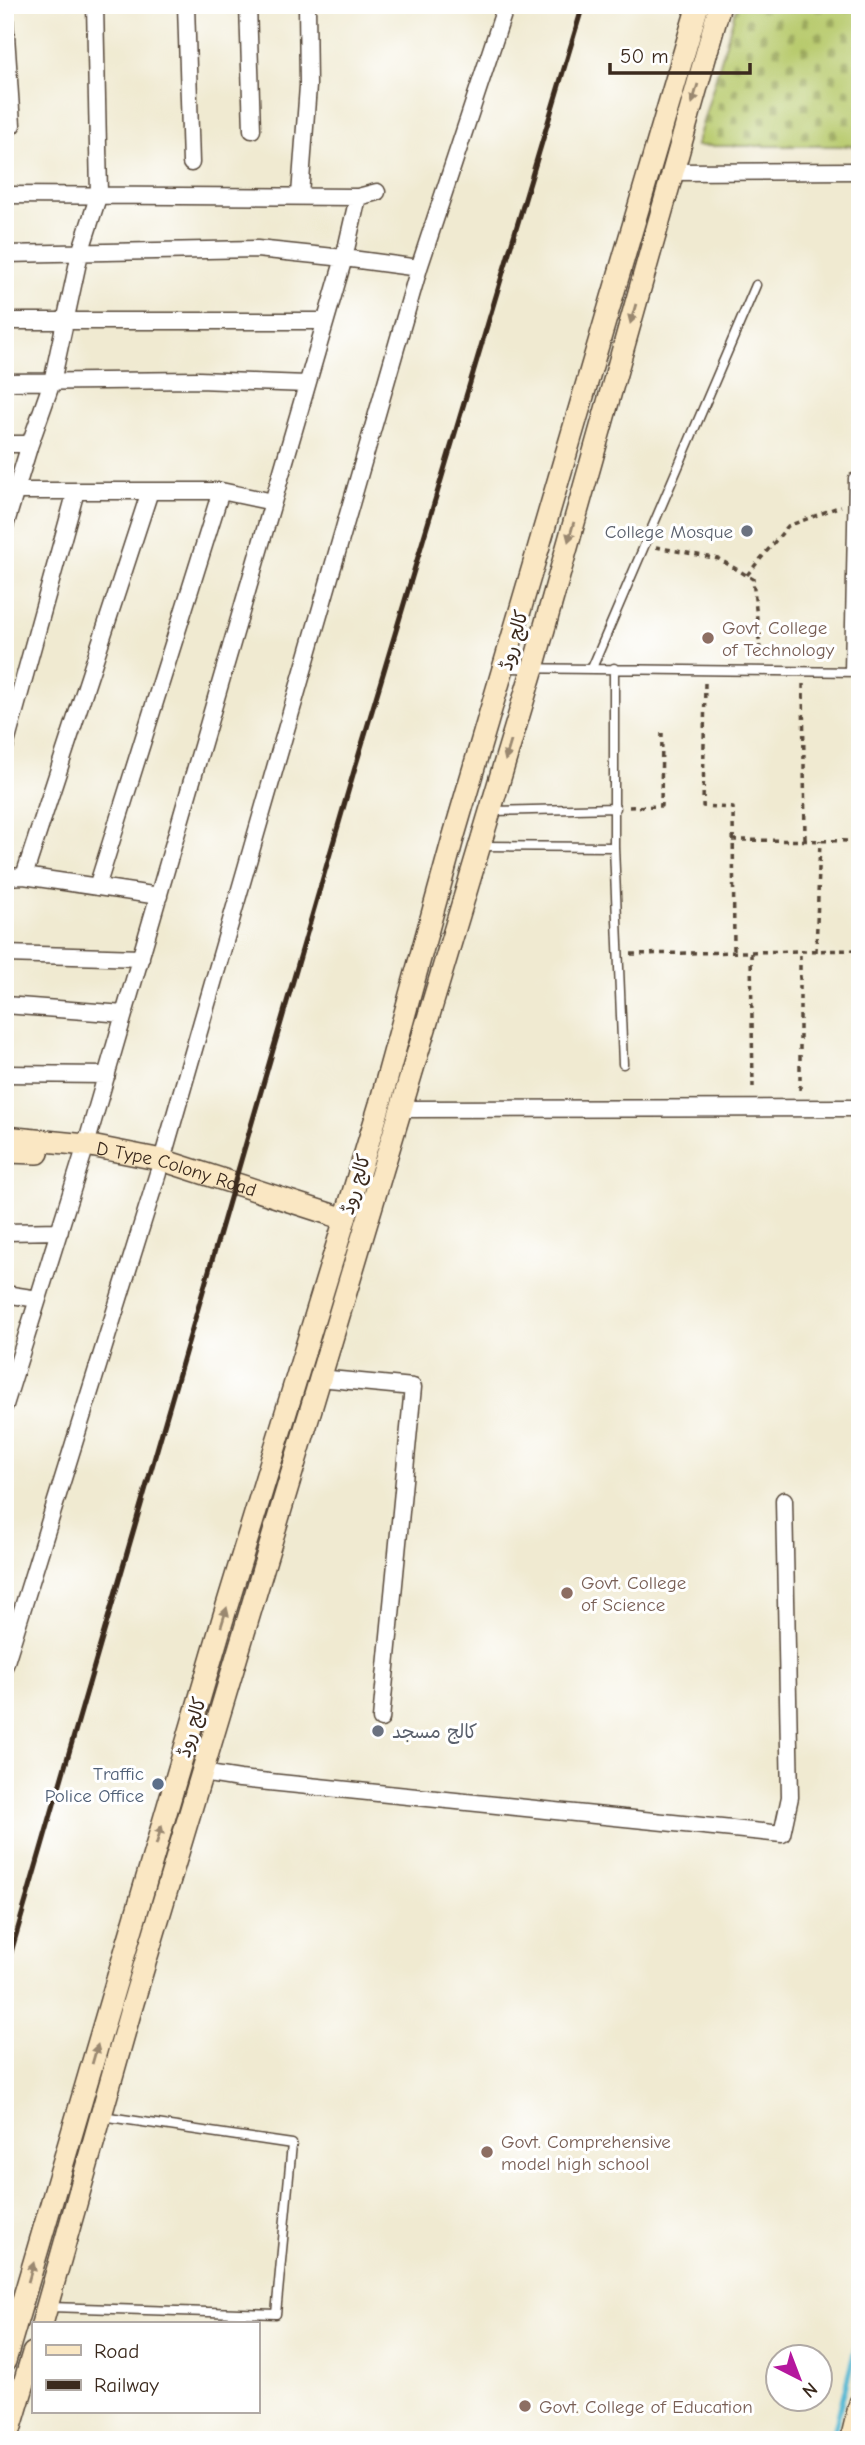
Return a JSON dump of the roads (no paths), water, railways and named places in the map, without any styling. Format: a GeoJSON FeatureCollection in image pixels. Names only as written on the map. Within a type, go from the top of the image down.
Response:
{"type":"FeatureCollection","features":[{"type":"Feature","properties":{"kind":"main road","name":"کالج روڈ"},"geometry":{"type":"LineString","coordinates":[[5,2361],[222,1622],[380,1104],[452,842],[698,5]]}},
{"type":"Feature","properties":{"kind":"main road","name":"کالج روڈ"},"geometry":{"type":"LineString","coordinates":[[44,2315],[319,1378],[533,668],[720,5]]}},
{"type":"Feature","properties":{"kind":"main road","name":"D Type Colony Road"},"geometry":{"type":"LineString","coordinates":[[5,1137],[160,1167],[343,1225]]}},
{"type":"Feature","properties":{"kind":"main road","name":"D Type Colony Road"},"geometry":{"type":"LineString","coordinates":[[5,1152],[84,1151]]}},
{"type":"Feature","properties":{"kind":"main road"},"geometry":{"type":"LineString","coordinates":[[7,2440],[32,2356]]}},
{"type":"Feature","properties":{"kind":"main road"},"geometry":{"type":"LineString","coordinates":[[851,2440],[860,2403]]}},
{"type":"Feature","properties":{"kind":"street"},"geometry":{"type":"LineString","coordinates":[[5,526],[11,491],[52,382],[80,253],[99,194],[95,5]]}},
{"type":"Feature","properties":{"kind":"street"},"geometry":{"type":"LineString","coordinates":[[186,5],[191,163]]}},
{"type":"Feature","properties":{"kind":"street"},"geometry":{"type":"LineString","coordinates":[[248,5],[252,130]]}},
{"type":"Feature","properties":{"kind":"street"},"geometry":{"type":"LineString","coordinates":[[300,195],[308,86],[307,5]]}},
{"type":"Feature","properties":{"kind":"street"},"geometry":{"type":"LineString","coordinates":[[5,1665],[160,1167],[419,268],[506,5]]}},
{"type":"Feature","properties":{"kind":"street"},"geometry":{"type":"LineString","coordinates":[[5,20],[12,125],[5,132]]}},
{"type":"Feature","properties":{"kind":"street"},"geometry":{"type":"LineString","coordinates":[[672,172],[860,171]]}},
{"type":"Feature","properties":{"kind":"street"},"geometry":{"type":"LineString","coordinates":[[5,195],[358,197],[377,192]]}},
{"type":"Feature","properties":{"kind":"street"},"geometry":{"type":"LineString","coordinates":[[5,1405],[10,1372],[38,1299],[107,1075],[326,321],[358,197]]}},
{"type":"Feature","properties":{"kind":"street"},"geometry":{"type":"LineString","coordinates":[[5,254],[257,249],[419,268]]}},
{"type":"Feature","properties":{"kind":"street"},"geometry":{"type":"LineString","coordinates":[[5,321],[326,321]]}},
{"type":"Feature","properties":{"kind":"street"},"geometry":{"type":"LineString","coordinates":[[5,382],[199,380],[307,384]]}},
{"type":"Feature","properties":{"kind":"street"},"geometry":{"type":"LineString","coordinates":[[5,444],[30,444]]}},
{"type":"Feature","properties":{"kind":"street"},"geometry":{"type":"LineString","coordinates":[[11,491],[221,491],[273,502]]}},
{"type":"Feature","properties":{"kind":"street"},"geometry":{"type":"LineString","coordinates":[[5,747],[76,491]]}},
{"type":"Feature","properties":{"kind":"street"},"geometry":{"type":"LineString","coordinates":[[24,876],[150,491]]}},
{"type":"Feature","properties":{"kind":"street"},"geometry":{"type":"LineString","coordinates":[[97,887],[221,491]]}},
{"type":"Feature","properties":{"kind":"street"},"geometry":{"type":"LineString","coordinates":[[5,877],[24,876],[159,896]]}},
{"type":"Feature","properties":{"kind":"street"},"geometry":{"type":"LineString","coordinates":[[5,954],[141,958]]}},
{"type":"Feature","properties":{"kind":"street"},"geometry":{"type":"LineString","coordinates":[[5,1005],[124,1014]]}},
{"type":"Feature","properties":{"kind":"street"},"geometry":{"type":"LineString","coordinates":[[5,1073],[107,1075]]}},
{"type":"Feature","properties":{"kind":"street"},"geometry":{"type":"LineString","coordinates":[[402,1109],[860,1108]]}},
{"type":"Feature","properties":{"kind":"street"},"geometry":{"type":"LineString","coordinates":[[5,1232],[60,1231]]}},
{"type":"Feature","properties":{"kind":"street"},"geometry":{"type":"LineString","coordinates":[[5,1294],[38,1299]]}},
{"type":"Feature","properties":{"kind":"street"},"geometry":{"type":"LineString","coordinates":[[319,1378],[414,1387],[381,1719]]}},
{"type":"Feature","properties":{"kind":"street"},"geometry":{"type":"LineString","coordinates":[[202,1773],[782,1834],[790,1797],[784,1500]]}},
{"type":"Feature","properties":{"kind":"lane"},"geometry":{"type":"LineString","coordinates":[[592,668],[756,285]]}},
{"type":"Feature","properties":{"kind":"lane"},"geometry":{"type":"LineString","coordinates":[[849,672],[853,478]]}},
{"type":"Feature","properties":{"kind":"lane"},"geometry":{"type":"LineString","coordinates":[[505,668],[860,672]]}},
{"type":"Feature","properties":{"kind":"lane"},"geometry":{"type":"LineString","coordinates":[[614,668],[614,847],[622,1064]]}},
{"type":"Feature","properties":{"kind":"lane"},"geometry":{"type":"LineString","coordinates":[[489,811],[616,808]]}},
{"type":"Feature","properties":{"kind":"lane"},"geometry":{"type":"LineString","coordinates":[[478,846],[614,847]]}},
{"type":"Feature","properties":{"kind":"lane"},"geometry":{"type":"LineString","coordinates":[[44,2315],[276,2314],[292,2144],[102,2116]]}},
{"type":"Feature","properties":{"kind":"waterway"},"geometry":{"type":"LineString","coordinates":[[832,2440],[860,2330]]}},
{"type":"Feature","properties":{"kind":"railway"},"geometry":{"type":"LineString","coordinates":[[5,1973],[354,771],[583,5]]}},
{"type":"Feature","properties":{"kind":"place","name":"College Mosque"},"geometry":{"type":"Point","coordinates":[747,531]}},
{"type":"Feature","properties":{"kind":"place","name":"Govt. College of Technology"},"geometry":{"type":"Point","coordinates":[708,638]}},
{"type":"Feature","properties":{"kind":"place","name":"Govt. College of Science"},"geometry":{"type":"Point","coordinates":[567,1593]}},
{"type":"Feature","properties":{"kind":"place","name":"کالج مسجد"},"geometry":{"type":"Point","coordinates":[378,1731]}},
{"type":"Feature","properties":{"kind":"place","name":"Traffic Police Office"},"geometry":{"type":"Point","coordinates":[158,1784]}},
{"type":"Feature","properties":{"kind":"place","name":"Govt. Comprehensive model high school"},"geometry":{"type":"Point","coordinates":[487,2152]}},
{"type":"Feature","properties":{"kind":"place","name":"Govt. College of Education"},"geometry":{"type":"Point","coordinates":[525,2406]}}]}
